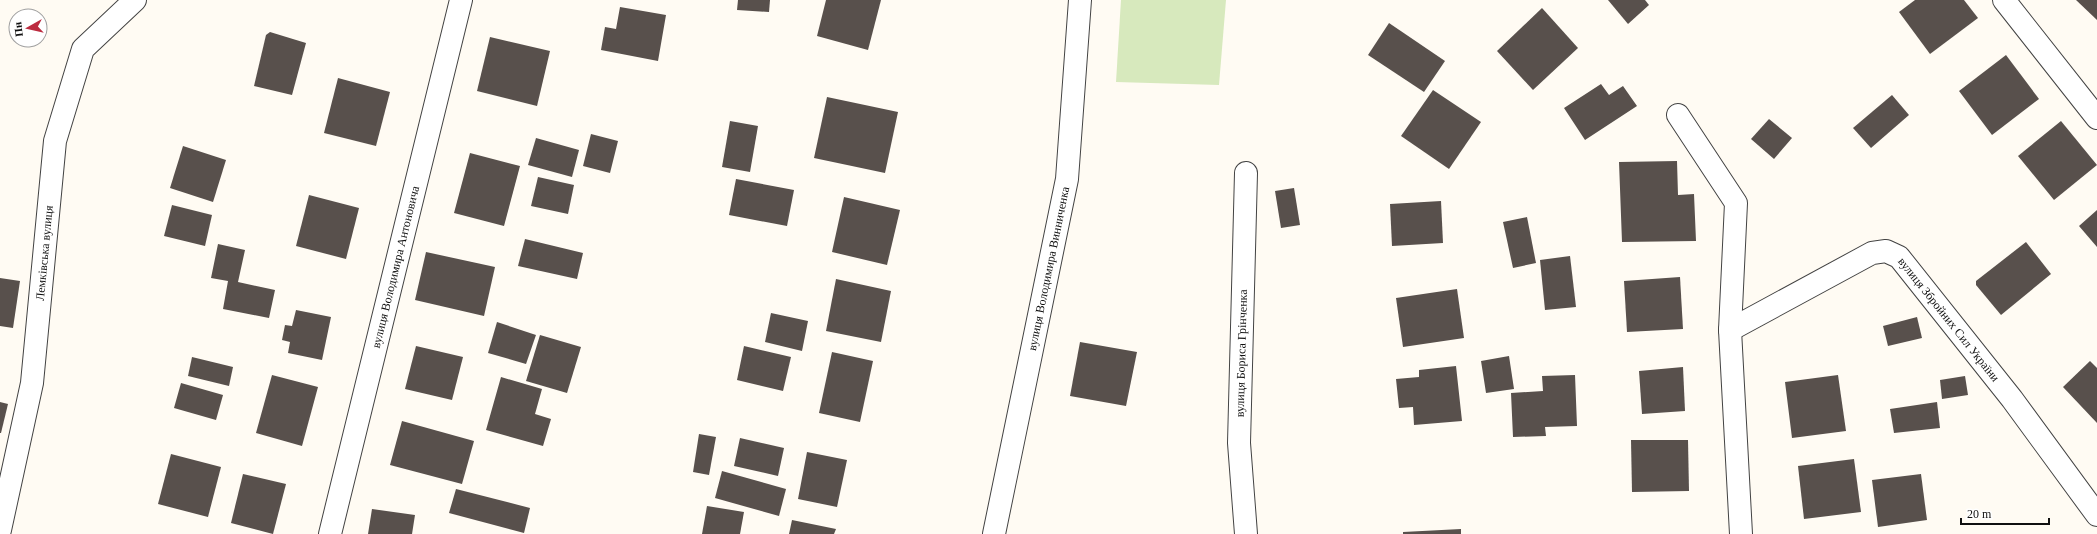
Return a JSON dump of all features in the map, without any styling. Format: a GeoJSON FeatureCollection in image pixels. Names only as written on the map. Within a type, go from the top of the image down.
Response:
{"type":"FeatureCollection","features":[{"type":"Feature","properties":{"kind":"street","name":"Лемківська вулиця"},"geometry":{"type":"LineString","coordinates":[[0,530],[32,384],[55,141],[83,49],[135,0]]}},
{"type":"Feature","properties":{"kind":"street","name":"вулиця Володимира Антоновича"},"geometry":{"type":"LineString","coordinates":[[330,534],[461,0]]}},
{"type":"Feature","properties":{"kind":"street","name":"вулиця Володимира Винниченка"},"geometry":{"type":"LineString","coordinates":[[994,534],[1067,179],[1080,0]]}},
{"type":"Feature","properties":{"kind":"street"},"geometry":{"type":"LineString","coordinates":[[2004,0],[2097,118]]}},
{"type":"Feature","properties":{"kind":"street"},"geometry":{"type":"LineString","coordinates":[[1678,115],[1736,203],[1730,330],[1741,534]]}},
{"type":"Feature","properties":{"kind":"street","name":"вулиця Бориса Грінченка"},"geometry":{"type":"LineString","coordinates":[[1246,173],[1239,443],[1246,534]]}},
{"type":"Feature","properties":{"kind":"street","name":"вулиця Збройних Сил України"},"geometry":{"type":"LineString","coordinates":[[1730,330],[1872,253],[1886,251],[1899,257],[2012,399],[2097,515]]}},
{"type":"Feature","properties":{"kind":"green space"},"geometry":{"type":"Polygon","coordinates":[[[1121,0],[1226,0],[1219,85],[1116,82],[1121,0]]]}},
{"type":"Feature","properties":{"kind":"building"},"geometry":{"type":"Polygon","coordinates":[[[738,0],[770,0],[769,12],[737,10],[738,0]]]}},
{"type":"Feature","properties":{"kind":"building"},"geometry":{"type":"Polygon","coordinates":[[[826,0],[881,0],[868,50],[817,36],[826,0]]]}},
{"type":"Feature","properties":{"kind":"building"},"geometry":{"type":"Polygon","coordinates":[[[1608,0],[1645,0],[1649,5],[1628,24],[1608,0]]]}},
{"type":"Feature","properties":{"kind":"building"},"geometry":{"type":"Polygon","coordinates":[[[1915,0],[1964,0],[1978,18],[1930,54],[1899,12],[1915,0]]]}},
{"type":"Feature","properties":{"kind":"building"},"geometry":{"type":"Polygon","coordinates":[[[2076,0],[2097,0],[2097,20],[2076,0]]]}},
{"type":"Feature","properties":{"kind":"building"},"geometry":{"type":"Polygon","coordinates":[[[620,7],[666,15],[658,61],[601,50],[605,27],[616,29],[620,7]]]}},
{"type":"Feature","properties":{"kind":"building"},"geometry":{"type":"Polygon","coordinates":[[[1542,8],[1578,48],[1533,90],[1497,51],[1542,8]]]}},
{"type":"Feature","properties":{"kind":"building"},"geometry":{"type":"Polygon","coordinates":[[[1389,23],[1445,61],[1424,92],[1368,55],[1389,23]]]}},
{"type":"Feature","properties":{"kind":"building"},"geometry":{"type":"Polygon","coordinates":[[[270,32],[306,43],[292,95],[254,86],[266,35],[270,32]]]}},
{"type":"Feature","properties":{"kind":"building"},"geometry":{"type":"Polygon","coordinates":[[[490,37],[550,51],[537,106],[477,91],[490,37]]]}},
{"type":"Feature","properties":{"kind":"building"},"geometry":{"type":"Polygon","coordinates":[[[2006,55],[2039,99],[1992,135],[1959,91],[2006,55]]]}},
{"type":"Feature","properties":{"kind":"building"},"geometry":{"type":"Polygon","coordinates":[[[338,78],[390,92],[376,146],[324,133],[338,78]]]}},
{"type":"Feature","properties":{"kind":"building"},"geometry":{"type":"Polygon","coordinates":[[[1601,84],[1609,95],[1623,86],[1637,106],[1585,140],[1564,108],[1601,84]]]}},
{"type":"Feature","properties":{"kind":"building"},"geometry":{"type":"Polygon","coordinates":[[[1433,90],[1481,122],[1449,169],[1401,136],[1433,90]]]}},
{"type":"Feature","properties":{"kind":"building"},"geometry":{"type":"Polygon","coordinates":[[[1892,95],[1909,115],[1871,148],[1853,128],[1892,95]]]}},
{"type":"Feature","properties":{"kind":"building"},"geometry":{"type":"Polygon","coordinates":[[[827,97],[898,112],[885,173],[814,158],[827,97]]]}},
{"type":"Feature","properties":{"kind":"building"},"geometry":{"type":"Polygon","coordinates":[[[1769,119],[1792,138],[1774,159],[1751,139],[1769,119]]]}},
{"type":"Feature","properties":{"kind":"building"},"geometry":{"type":"Polygon","coordinates":[[[730,121],[758,126],[750,172],[722,167],[730,121]]]}},
{"type":"Feature","properties":{"kind":"building"},"geometry":{"type":"Polygon","coordinates":[[[2061,121],[2097,165],[2054,200],[2018,156],[2061,121]]]}},
{"type":"Feature","properties":{"kind":"building"},"geometry":{"type":"Polygon","coordinates":[[[591,134],[618,141],[610,173],[583,166],[591,134]]]}},
{"type":"Feature","properties":{"kind":"building"},"geometry":{"type":"Polygon","coordinates":[[[536,138],[579,150],[572,177],[528,165],[536,138]]]}},
{"type":"Feature","properties":{"kind":"building"},"geometry":{"type":"Polygon","coordinates":[[[183,146],[226,160],[213,202],[170,188],[183,146]]]}},
{"type":"Feature","properties":{"kind":"building"},"geometry":{"type":"Polygon","coordinates":[[[470,153],[520,166],[504,226],[454,213],[470,153]]]}},
{"type":"Feature","properties":{"kind":"building"},"geometry":{"type":"Polygon","coordinates":[[[1677,161],[1678,195],[1694,194],[1696,241],[1622,242],[1619,162],[1677,161]]]}},
{"type":"Feature","properties":{"kind":"building"},"geometry":{"type":"Polygon","coordinates":[[[538,177],[574,185],[568,214],[531,206],[538,177]]]}},
{"type":"Feature","properties":{"kind":"building"},"geometry":{"type":"Polygon","coordinates":[[[736,179],[794,190],[787,226],[729,215],[736,179]]]}},
{"type":"Feature","properties":{"kind":"building"},"geometry":{"type":"Polygon","coordinates":[[[1294,188],[1300,225],[1281,228],[1275,191],[1294,188]]]}},
{"type":"Feature","properties":{"kind":"building"},"geometry":{"type":"Polygon","coordinates":[[[309,195],[359,208],[346,259],[296,246],[309,195]]]}},
{"type":"Feature","properties":{"kind":"building"},"geometry":{"type":"Polygon","coordinates":[[[844,197],[900,210],[887,265],[832,252],[844,197]]]}},
{"type":"Feature","properties":{"kind":"building"},"geometry":{"type":"Polygon","coordinates":[[[1441,201],[1443,243],[1392,246],[1390,204],[1441,201]]]}},
{"type":"Feature","properties":{"kind":"building"},"geometry":{"type":"Polygon","coordinates":[[[172,205],[212,215],[205,246],[164,236],[172,205]]]}},
{"type":"Feature","properties":{"kind":"building"},"geometry":{"type":"Polygon","coordinates":[[[2097,210],[2097,247],[2079,226],[2097,210]]]}},
{"type":"Feature","properties":{"kind":"building"},"geometry":{"type":"Polygon","coordinates":[[[1527,217],[1536,263],[1513,268],[1503,222],[1527,217]]]}},
{"type":"Feature","properties":{"kind":"building"},"geometry":{"type":"Polygon","coordinates":[[[525,239],[583,253],[577,279],[518,266],[525,239]]]}},
{"type":"Feature","properties":{"kind":"building"},"geometry":{"type":"Polygon","coordinates":[[[2026,242],[2051,274],[2001,315],[1976,285],[1976,281],[2026,242]]]}},
{"type":"Feature","properties":{"kind":"building"},"geometry":{"type":"Polygon","coordinates":[[[218,244],[245,250],[238,282],[275,290],[269,318],[223,309],[228,281],[211,278],[218,244]]]}},
{"type":"Feature","properties":{"kind":"building"},"geometry":{"type":"Polygon","coordinates":[[[426,252],[495,267],[484,316],[415,300],[426,252]]]}},
{"type":"Feature","properties":{"kind":"building"},"geometry":{"type":"Polygon","coordinates":[[[1570,256],[1576,307],[1545,310],[1540,260],[1570,256]]]}},
{"type":"Feature","properties":{"kind":"building"},"geometry":{"type":"Polygon","coordinates":[[[1680,277],[1683,329],[1627,332],[1624,281],[1680,277]]]}},
{"type":"Feature","properties":{"kind":"building"},"geometry":{"type":"Polygon","coordinates":[[[0,278],[20,281],[13,328],[0,326],[0,278]]]}},
{"type":"Feature","properties":{"kind":"building"},"geometry":{"type":"Polygon","coordinates":[[[836,279],[891,291],[881,342],[826,331],[836,279]]]}},
{"type":"Feature","properties":{"kind":"building"},"geometry":{"type":"Polygon","coordinates":[[[1457,289],[1464,338],[1403,347],[1396,298],[1457,289]]]}},
{"type":"Feature","properties":{"kind":"building"},"geometry":{"type":"Polygon","coordinates":[[[296,310],[331,317],[322,360],[288,353],[290,342],[282,340],[285,325],[292,326],[296,310]]]}},
{"type":"Feature","properties":{"kind":"building"},"geometry":{"type":"Polygon","coordinates":[[[771,313],[808,321],[802,351],[765,342],[771,313]]]}},
{"type":"Feature","properties":{"kind":"building"},"geometry":{"type":"Polygon","coordinates":[[[1917,317],[1922,338],[1888,346],[1883,326],[1917,317]]]}},
{"type":"Feature","properties":{"kind":"building"},"geometry":{"type":"Polygon","coordinates":[[[497,322],[536,335],[526,364],[488,353],[497,322]]]}},
{"type":"Feature","properties":{"kind":"building"},"geometry":{"type":"Polygon","coordinates":[[[540,335],[581,347],[567,393],[526,381],[540,335]]]}},
{"type":"Feature","properties":{"kind":"building"},"geometry":{"type":"Polygon","coordinates":[[[1080,342],[1137,352],[1126,406],[1070,396],[1080,342]]]}},
{"type":"Feature","properties":{"kind":"building"},"geometry":{"type":"Polygon","coordinates":[[[416,346],[463,357],[452,400],[405,389],[416,346]]]}},
{"type":"Feature","properties":{"kind":"building"},"geometry":{"type":"Polygon","coordinates":[[[744,346],[791,357],[783,391],[737,380],[744,346]]]}},
{"type":"Feature","properties":{"kind":"building"},"geometry":{"type":"Polygon","coordinates":[[[832,352],[873,361],[860,422],[819,413],[832,352]]]}},
{"type":"Feature","properties":{"kind":"building"},"geometry":{"type":"Polygon","coordinates":[[[1509,356],[1514,389],[1486,393],[1481,361],[1509,356]]]}},
{"type":"Feature","properties":{"kind":"building"},"geometry":{"type":"Polygon","coordinates":[[[192,357],[233,367],[229,386],[188,376],[192,357]]]}},
{"type":"Feature","properties":{"kind":"building"},"geometry":{"type":"Polygon","coordinates":[[[2090,361],[2097,368],[2097,423],[2063,387],[2090,361]]]}},
{"type":"Feature","properties":{"kind":"building"},"geometry":{"type":"Polygon","coordinates":[[[1456,366],[1462,421],[1414,425],[1413,407],[1399,408],[1396,379],[1419,377],[1419,370],[1456,366]]]}},
{"type":"Feature","properties":{"kind":"building"},"geometry":{"type":"Polygon","coordinates":[[[1683,367],[1685,411],[1642,414],[1639,371],[1683,367]]]}},
{"type":"Feature","properties":{"kind":"building"},"geometry":{"type":"Polygon","coordinates":[[[272,375],[318,387],[302,446],[256,433],[272,375]]]}},
{"type":"Feature","properties":{"kind":"building"},"geometry":{"type":"Polygon","coordinates":[[[1575,375],[1577,426],[1545,427],[1546,436],[1513,437],[1511,393],[1543,391],[1542,376],[1575,375]]]}},
{"type":"Feature","properties":{"kind":"building"},"geometry":{"type":"Polygon","coordinates":[[[1838,375],[1846,431],[1792,438],[1785,382],[1838,375]]]}},
{"type":"Feature","properties":{"kind":"building"},"geometry":{"type":"Polygon","coordinates":[[[1965,376],[1968,395],[1942,399],[1940,380],[1965,376]]]}},
{"type":"Feature","properties":{"kind":"building"},"geometry":{"type":"Polygon","coordinates":[[[501,377],[542,389],[535,414],[551,419],[543,446],[486,430],[501,377]]]}},
{"type":"Feature","properties":{"kind":"building"},"geometry":{"type":"Polygon","coordinates":[[[181,383],[223,395],[216,420],[174,408],[181,383]]]}},
{"type":"Feature","properties":{"kind":"building"},"geometry":{"type":"Polygon","coordinates":[[[0,402],[8,404],[1,433],[0,433],[0,402]]]}},
{"type":"Feature","properties":{"kind":"building"},"geometry":{"type":"Polygon","coordinates":[[[1937,402],[1940,428],[1894,433],[1890,409],[1937,402]]]}},
{"type":"Feature","properties":{"kind":"building"},"geometry":{"type":"Polygon","coordinates":[[[402,421],[474,441],[462,484],[390,465],[402,421]]]}},
{"type":"Feature","properties":{"kind":"building"},"geometry":{"type":"Polygon","coordinates":[[[699,434],[716,437],[709,475],[693,472],[699,434]]]}},
{"type":"Feature","properties":{"kind":"building"},"geometry":{"type":"Polygon","coordinates":[[[740,438],[784,448],[778,476],[734,466],[740,438]]]}},
{"type":"Feature","properties":{"kind":"building"},"geometry":{"type":"Polygon","coordinates":[[[1631,440],[1688,440],[1689,491],[1632,492],[1631,440]]]}},
{"type":"Feature","properties":{"kind":"building"},"geometry":{"type":"Polygon","coordinates":[[[807,452],[847,460],[837,507],[798,499],[807,452]]]}},
{"type":"Feature","properties":{"kind":"building"},"geometry":{"type":"Polygon","coordinates":[[[171,454],[221,467],[208,517],[158,504],[171,454]]]}},
{"type":"Feature","properties":{"kind":"building"},"geometry":{"type":"Polygon","coordinates":[[[1854,459],[1861,512],[1804,519],[1798,466],[1854,459]]]}},
{"type":"Feature","properties":{"kind":"building"},"geometry":{"type":"Polygon","coordinates":[[[722,471],[786,489],[779,516],[715,498],[722,471]]]}},
{"type":"Feature","properties":{"kind":"building"},"geometry":{"type":"Polygon","coordinates":[[[243,474],[286,484],[273,534],[231,523],[243,474]]]}},
{"type":"Feature","properties":{"kind":"building"},"geometry":{"type":"Polygon","coordinates":[[[1921,474],[1927,520],[1878,527],[1872,480],[1921,474]]]}},
{"type":"Feature","properties":{"kind":"building"},"geometry":{"type":"Polygon","coordinates":[[[456,489],[530,508],[524,533],[449,513],[456,489]]]}},
{"type":"Feature","properties":{"kind":"building"},"geometry":{"type":"Polygon","coordinates":[[[707,506],[744,512],[740,534],[702,534],[707,506]]]}},
{"type":"Feature","properties":{"kind":"building"},"geometry":{"type":"Polygon","coordinates":[[[372,509],[415,515],[412,534],[368,534],[372,509]]]}},
{"type":"Feature","properties":{"kind":"building"},"geometry":{"type":"Polygon","coordinates":[[[792,520],[836,529],[834,534],[789,534],[792,520]]]}},
{"type":"Feature","properties":{"kind":"building"},"geometry":{"type":"Polygon","coordinates":[[[1461,529],[1461,534],[1403,534],[1403,532],[1461,529]]]}}]}
